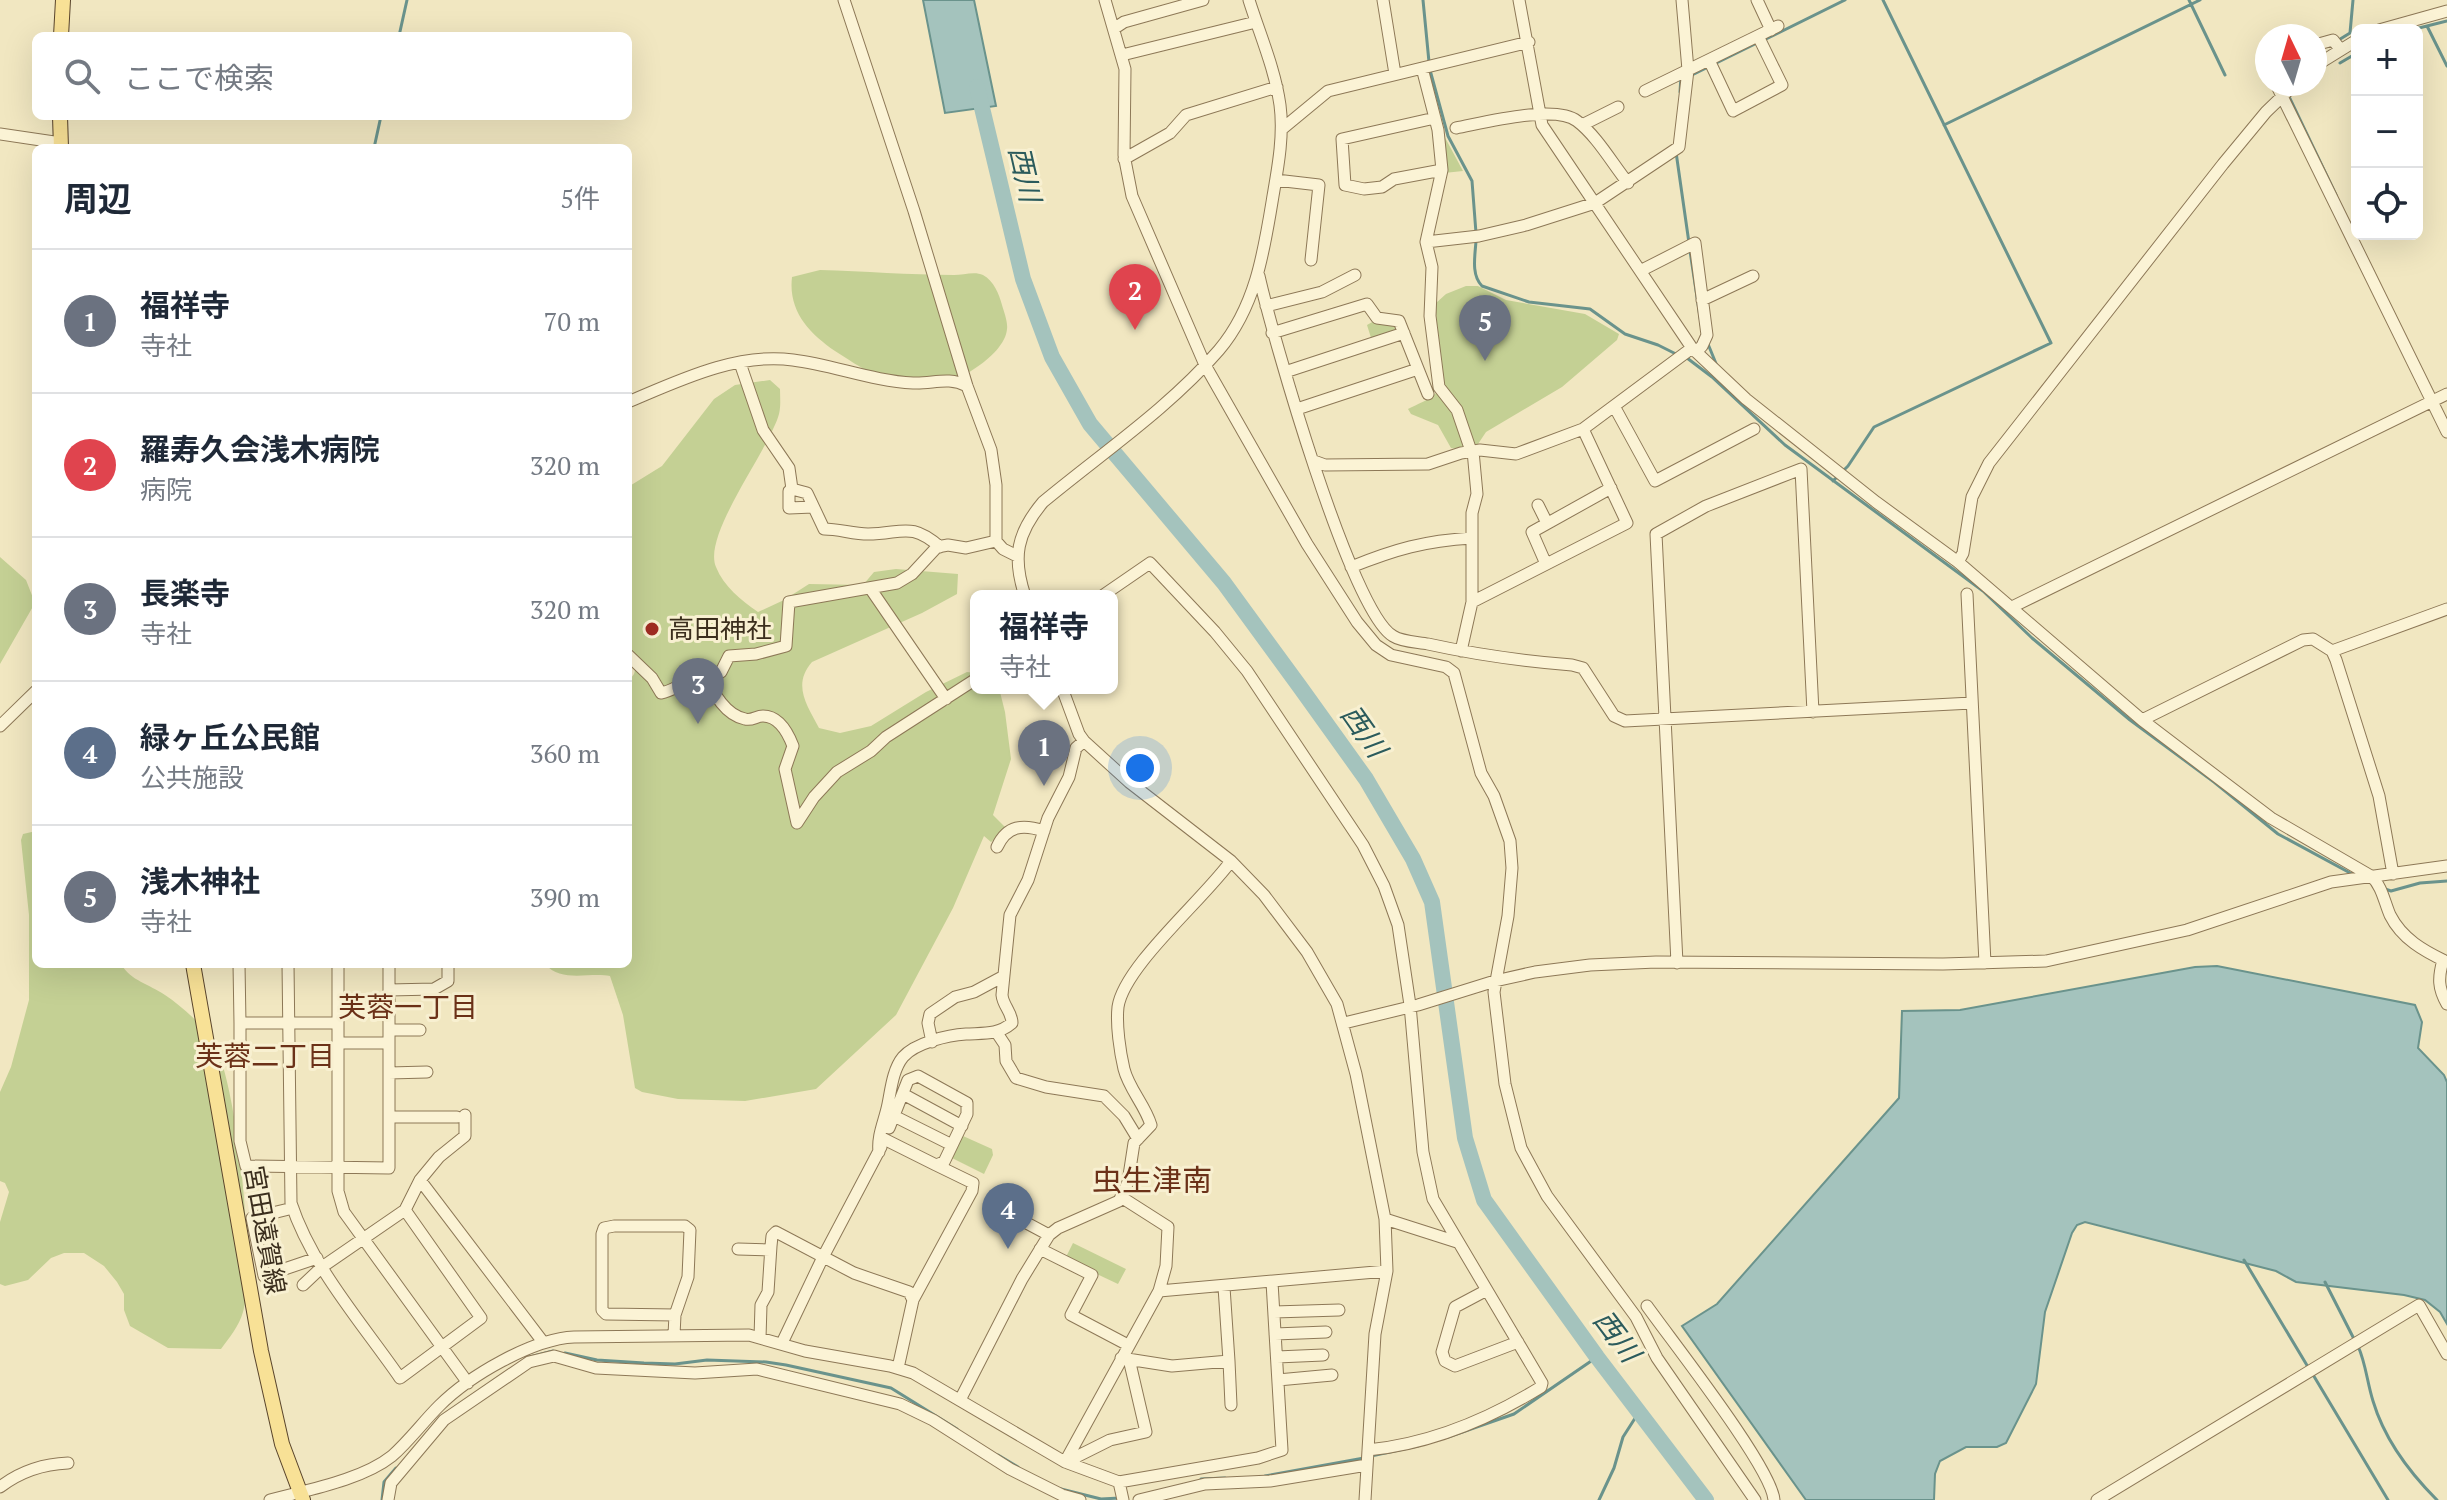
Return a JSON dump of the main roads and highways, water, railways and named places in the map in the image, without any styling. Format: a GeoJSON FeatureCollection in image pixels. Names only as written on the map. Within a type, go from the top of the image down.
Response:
{"type":"FeatureCollection","features":[{"type":"Feature","properties":{"kind":"main road"},"geometry":{"type":"LineString","coordinates":[[61,32],[63,0]]}},
{"type":"Feature","properties":{"kind":"main road"},"geometry":{"type":"LineString","coordinates":[[60,120],[61,144]]}},
{"type":"Feature","properties":{"kind":"main road","name":"宮田遠賀線"},"geometry":{"type":"LineString","coordinates":[[194,968],[261,1351],[282,1444],[301,1496]]}},
{"type":"Feature","properties":{"kind":"water"},"geometry":{"type":"Polygon","coordinates":[[[923,0],[974,0],[996,106],[945,113],[923,0]]]}},
{"type":"Feature","properties":{"kind":"water"},"geometry":{"type":"Polygon","coordinates":[[[2217,966],[2415,1005],[2422,1022],[2418,1048],[2447,1082],[2447,1324],[2440,1312],[2425,1300],[2296,1282],[2276,1271],[2085,1222],[2077,1225],[2072,1233],[2045,1312],[2036,1384],[2006,1443],[1997,1447],[1966,1447],[1940,1461],[1935,1474],[1934,1500],[1806,1500],[1682,1326],[1717,1304],[1899,1098],[1902,1011],[1960,1010],[2195,967],[2217,966]]]}},
{"type":"Feature","properties":{"kind":"waterway"},"geometry":{"type":"LineString","coordinates":[[400,32],[407,0]]}},
{"type":"Feature","properties":{"kind":"waterway"},"geometry":{"type":"LineString","coordinates":[[1423,0],[1429,62]]}},
{"type":"Feature","properties":{"kind":"waterway"},"geometry":{"type":"LineString","coordinates":[[1764,40],[1845,0]]}},
{"type":"Feature","properties":{"kind":"waterway"},"geometry":{"type":"LineString","coordinates":[[1833,481],[1848,466],[1874,427],[2051,343],[1883,0]]}},
{"type":"Feature","properties":{"kind":"waterway"},"geometry":{"type":"LineString","coordinates":[[2189,0],[2225,75]]}},
{"type":"Feature","properties":{"kind":"waterway"},"geometry":{"type":"LineString","coordinates":[[1944,125],[2200,0]]}},
{"type":"Feature","properties":{"kind":"waterway"},"geometry":{"type":"LineString","coordinates":[[2337,41],[2350,33],[2353,0]]}},
{"type":"Feature","properties":{"kind":"waterway"},"geometry":{"type":"LineString","coordinates":[[2423,27],[2447,21]]}},
{"type":"Feature","properties":{"kind":"waterway"},"geometry":{"type":"LineString","coordinates":[[2427,26],[2447,66]]}},
{"type":"Feature","properties":{"kind":"waterway"},"geometry":{"type":"LineString","coordinates":[[1692,75],[1757,43]]}},
{"type":"Feature","properties":{"kind":"waterway"},"geometry":{"type":"LineString","coordinates":[[2340,63],[2351,57]]}},
{"type":"Feature","properties":{"kind":"waterway"},"geometry":{"type":"LineString","coordinates":[[1430,70],[1448,136],[1472,181],[1476,233]]}},
{"type":"Feature","properties":{"kind":"waterway"},"geometry":{"type":"LineString","coordinates":[[1680,92],[1681,76]]}},
{"type":"Feature","properties":{"kind":"waterway","name":"西川"},"geometry":{"type":"LineString","coordinates":[[977,87],[1023,279],[1052,357],[1090,424],[1224,583],[1300,687],[1366,779],[1413,859],[1432,902],[1465,1138],[1484,1200],[1597,1357],[1706,1500]]}},
{"type":"Feature","properties":{"kind":"waterway"},"geometry":{"type":"LineString","coordinates":[[2289,96],[2336,195]]}},
{"type":"Feature","properties":{"kind":"waterway"},"geometry":{"type":"LineString","coordinates":[[375,144],[380,120]]}},
{"type":"Feature","properties":{"kind":"waterway"},"geometry":{"type":"LineString","coordinates":[[1676,152],[1689,243]]}},
{"type":"Feature","properties":{"kind":"waterway"},"geometry":{"type":"LineString","coordinates":[[1476,241],[1475,271],[1482,286],[1529,302],[1590,309],[1625,334],[1676,354]]}},
{"type":"Feature","properties":{"kind":"waterway"},"geometry":{"type":"LineString","coordinates":[[1690,251],[1702,330]]}},
{"type":"Feature","properties":{"kind":"waterway"},"geometry":{"type":"LineString","coordinates":[[1708,344],[1717,366]]}},
{"type":"Feature","properties":{"kind":"waterway"},"geometry":{"type":"LineString","coordinates":[[1687,358],[1785,445],[1983,591],[2032,638],[2130,720],[2278,834],[2352,874]]}},
{"type":"Feature","properties":{"kind":"waterway"},"geometry":{"type":"LineString","coordinates":[[2385,889],[2391,891],[2420,883],[2447,881]]}},
{"type":"Feature","properties":{"kind":"waterway"},"geometry":{"type":"LineString","coordinates":[[2244,1260],[2308,1367]]}},
{"type":"Feature","properties":{"kind":"waterway"},"geometry":{"type":"LineString","coordinates":[[2325,1282],[2354,1339]]}},
{"type":"Feature","properties":{"kind":"waterway"},"geometry":{"type":"LineString","coordinates":[[2358,1346],[2384,1428],[2408,1467],[2437,1500]]}},
{"type":"Feature","properties":{"kind":"waterway"},"geometry":{"type":"LineString","coordinates":[[530,1357],[553,1351]]}},
{"type":"Feature","properties":{"kind":"waterway"},"geometry":{"type":"LineString","coordinates":[[565,1353],[597,1360],[644,1363],[675,1364],[707,1360],[786,1365],[891,1388],[957,1429]]}},
{"type":"Feature","properties":{"kind":"waterway"},"geometry":{"type":"LineString","coordinates":[[1448,1437],[1514,1414],[1597,1357]]}},
{"type":"Feature","properties":{"kind":"waterway"},"geometry":{"type":"LineString","coordinates":[[2312,1373],[2388,1500]]}},
{"type":"Feature","properties":{"kind":"waterway"},"geometry":{"type":"LineString","coordinates":[[1599,1500],[1614,1468],[1623,1437],[1639,1412]]}},
{"type":"Feature","properties":{"kind":"waterway"},"geometry":{"type":"LineString","coordinates":[[1371,1456],[1418,1446]]}},
{"type":"Feature","properties":{"kind":"waterway"},"geometry":{"type":"LineString","coordinates":[[998,1455],[1018,1467]]}},
{"type":"Feature","properties":{"kind":"waterway"},"geometry":{"type":"LineString","coordinates":[[1265,1476],[1364,1458]]}},
{"type":"Feature","properties":{"kind":"waterway"},"geometry":{"type":"LineString","coordinates":[[382,1500],[384,1482],[396,1468]]}},
{"type":"Feature","properties":{"kind":"waterway"},"geometry":{"type":"LineString","coordinates":[[1201,1479],[1225,1478]]}},
{"type":"Feature","properties":{"kind":"waterway"},"geometry":{"type":"LineString","coordinates":[[1061,1489],[1101,1499],[1120,1498]]}},
{"type":"Feature","properties":{"kind":"place","name":"羅寿久会浅木病院"},"geometry":{"type":"Point","coordinates":[1135,330]}},
{"type":"Feature","properties":{"kind":"place","name":"浅木神社"},"geometry":{"type":"Point","coordinates":[1485,361]}},
{"type":"Feature","properties":{"kind":"place","name":"高田神社"},"geometry":{"type":"Point","coordinates":[652,629]}},
{"type":"Feature","properties":{"kind":"place","name":"長楽寺"},"geometry":{"type":"Point","coordinates":[698,724]}},
{"type":"Feature","properties":{"kind":"place","name":"福祥寺"},"geometry":{"type":"Point","coordinates":[1044,786]}},
{"type":"Feature","properties":{"kind":"place","name":"緑ヶ丘公民館"},"geometry":{"type":"Point","coordinates":[1008,1249]}},
{"type":"Feature","properties":{"kind":"district","name":"芙蓉一丁目"},"geometry":{"type":"Point","coordinates":[408,1007]}},
{"type":"Feature","properties":{"kind":"district","name":"芙蓉二丁目"},"geometry":{"type":"Point","coordinates":[265,1056]}},
{"type":"Feature","properties":{"kind":"district","name":"虫生津南"},"geometry":{"type":"Point","coordinates":[1152,1181]}}]}
